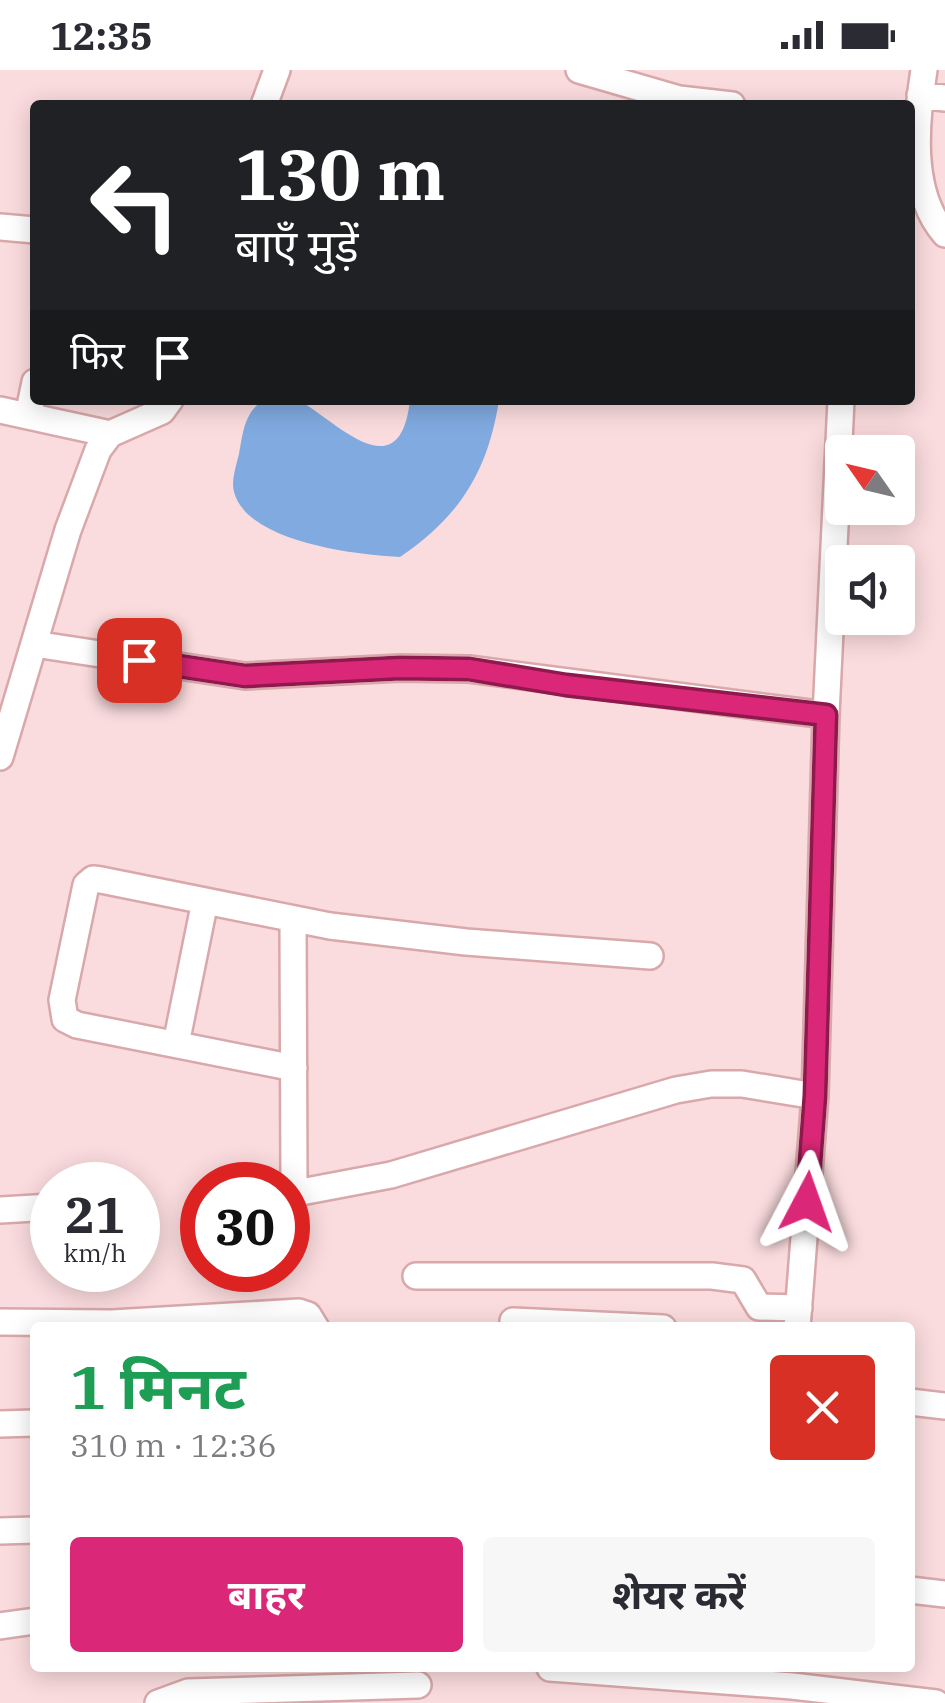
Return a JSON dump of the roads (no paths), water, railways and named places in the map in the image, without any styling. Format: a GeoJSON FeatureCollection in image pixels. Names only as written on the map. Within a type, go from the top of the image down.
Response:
{"type":"FeatureCollection","features":[{"type":"Feature","properties":{"kind":"street"},"geometry":{"type":"LineString","coordinates":[[266,100],[277,70]]}},
{"type":"Feature","properties":{"kind":"street"},"geometry":{"type":"LineString","coordinates":[[579,70],[688,100]]}},
{"type":"Feature","properties":{"kind":"street"},"geometry":{"type":"LineString","coordinates":[[915,153],[930,88]]}},
{"type":"Feature","properties":{"kind":"street"},"geometry":{"type":"LineString","coordinates":[[915,160],[945,234]]}},
{"type":"Feature","properties":{"kind":"street"},"geometry":{"type":"LineString","coordinates":[[0,226],[30,229]]}},
{"type":"Feature","properties":{"kind":"street"},"geometry":{"type":"LineString","coordinates":[[28,416],[30,405]]}},
{"type":"Feature","properties":{"kind":"street"},"geometry":{"type":"LineString","coordinates":[[0,758],[12,672],[34,644],[98,450],[110,434],[162,411],[166,405]]}},
{"type":"Feature","properties":{"kind":"street"},"geometry":{"type":"LineString","coordinates":[[416,1276],[738,1278],[746,1282],[757,1317],[798,1318],[815,1096],[826,715],[842,405]]}},
{"type":"Feature","properties":{"kind":"street"},"geometry":{"type":"LineString","coordinates":[[0,410],[110,434]]}},
{"type":"Feature","properties":{"kind":"street"},"geometry":{"type":"LineString","coordinates":[[34,644],[245,676],[400,668],[469,669],[566,685],[826,715]]}},
{"type":"Feature","properties":{"kind":"street"},"geometry":{"type":"LineString","coordinates":[[294,1068],[65,1019],[62,1000],[83,894],[93,879],[293,918],[466,942],[650,956]]}},
{"type":"Feature","properties":{"kind":"street"},"geometry":{"type":"LineString","coordinates":[[176,1044],[206,901]]}},
{"type":"Feature","properties":{"kind":"street"},"geometry":{"type":"LineString","coordinates":[[293,918],[297,1190],[306,1193],[391,1174],[676,1090],[711,1084],[815,1096]]}},
{"type":"Feature","properties":{"kind":"street"},"geometry":{"type":"LineString","coordinates":[[0,1210],[30,1208]]}},
{"type":"Feature","properties":{"kind":"street"},"geometry":{"type":"LineString","coordinates":[[129,1322],[299,1312],[308,1315],[312,1322]]}},
{"type":"Feature","properties":{"kind":"street"},"geometry":{"type":"LineString","coordinates":[[514,1321],[535,1322]]}},
{"type":"Feature","properties":{"kind":"street"},"geometry":{"type":"LineString","coordinates":[[0,1322],[30,1322]]}},
{"type":"Feature","properties":{"kind":"street"},"geometry":{"type":"LineString","coordinates":[[915,1403],[945,1406]]}},
{"type":"Feature","properties":{"kind":"street"},"geometry":{"type":"LineString","coordinates":[[0,1424],[30,1423]]}},
{"type":"Feature","properties":{"kind":"street"},"geometry":{"type":"LineString","coordinates":[[0,1531],[30,1530]]}},
{"type":"Feature","properties":{"kind":"street"},"geometry":{"type":"LineString","coordinates":[[915,1591],[945,1594]]}},
{"type":"Feature","properties":{"kind":"street"},"geometry":{"type":"LineString","coordinates":[[0,1626],[30,1622]]}},
{"type":"Feature","properties":{"kind":"street"},"geometry":{"type":"LineString","coordinates":[[604,1672],[792,1686],[936,1703]]}},
{"type":"Feature","properties":{"kind":"street"},"geometry":{"type":"LineString","coordinates":[[158,1703],[188,1692],[417,1685]]}},
{"type":"Feature","properties":{"kind":"water"},"geometry":{"type":"Polygon","coordinates":[[[257,405],[305,405],[350,435],[381,446],[394,441],[404,427],[409,405],[498,405],[487,449],[468,491],[439,526],[400,557],[305,542],[259,523],[243,509],[233,483],[252,411],[257,405]]]}}]}
